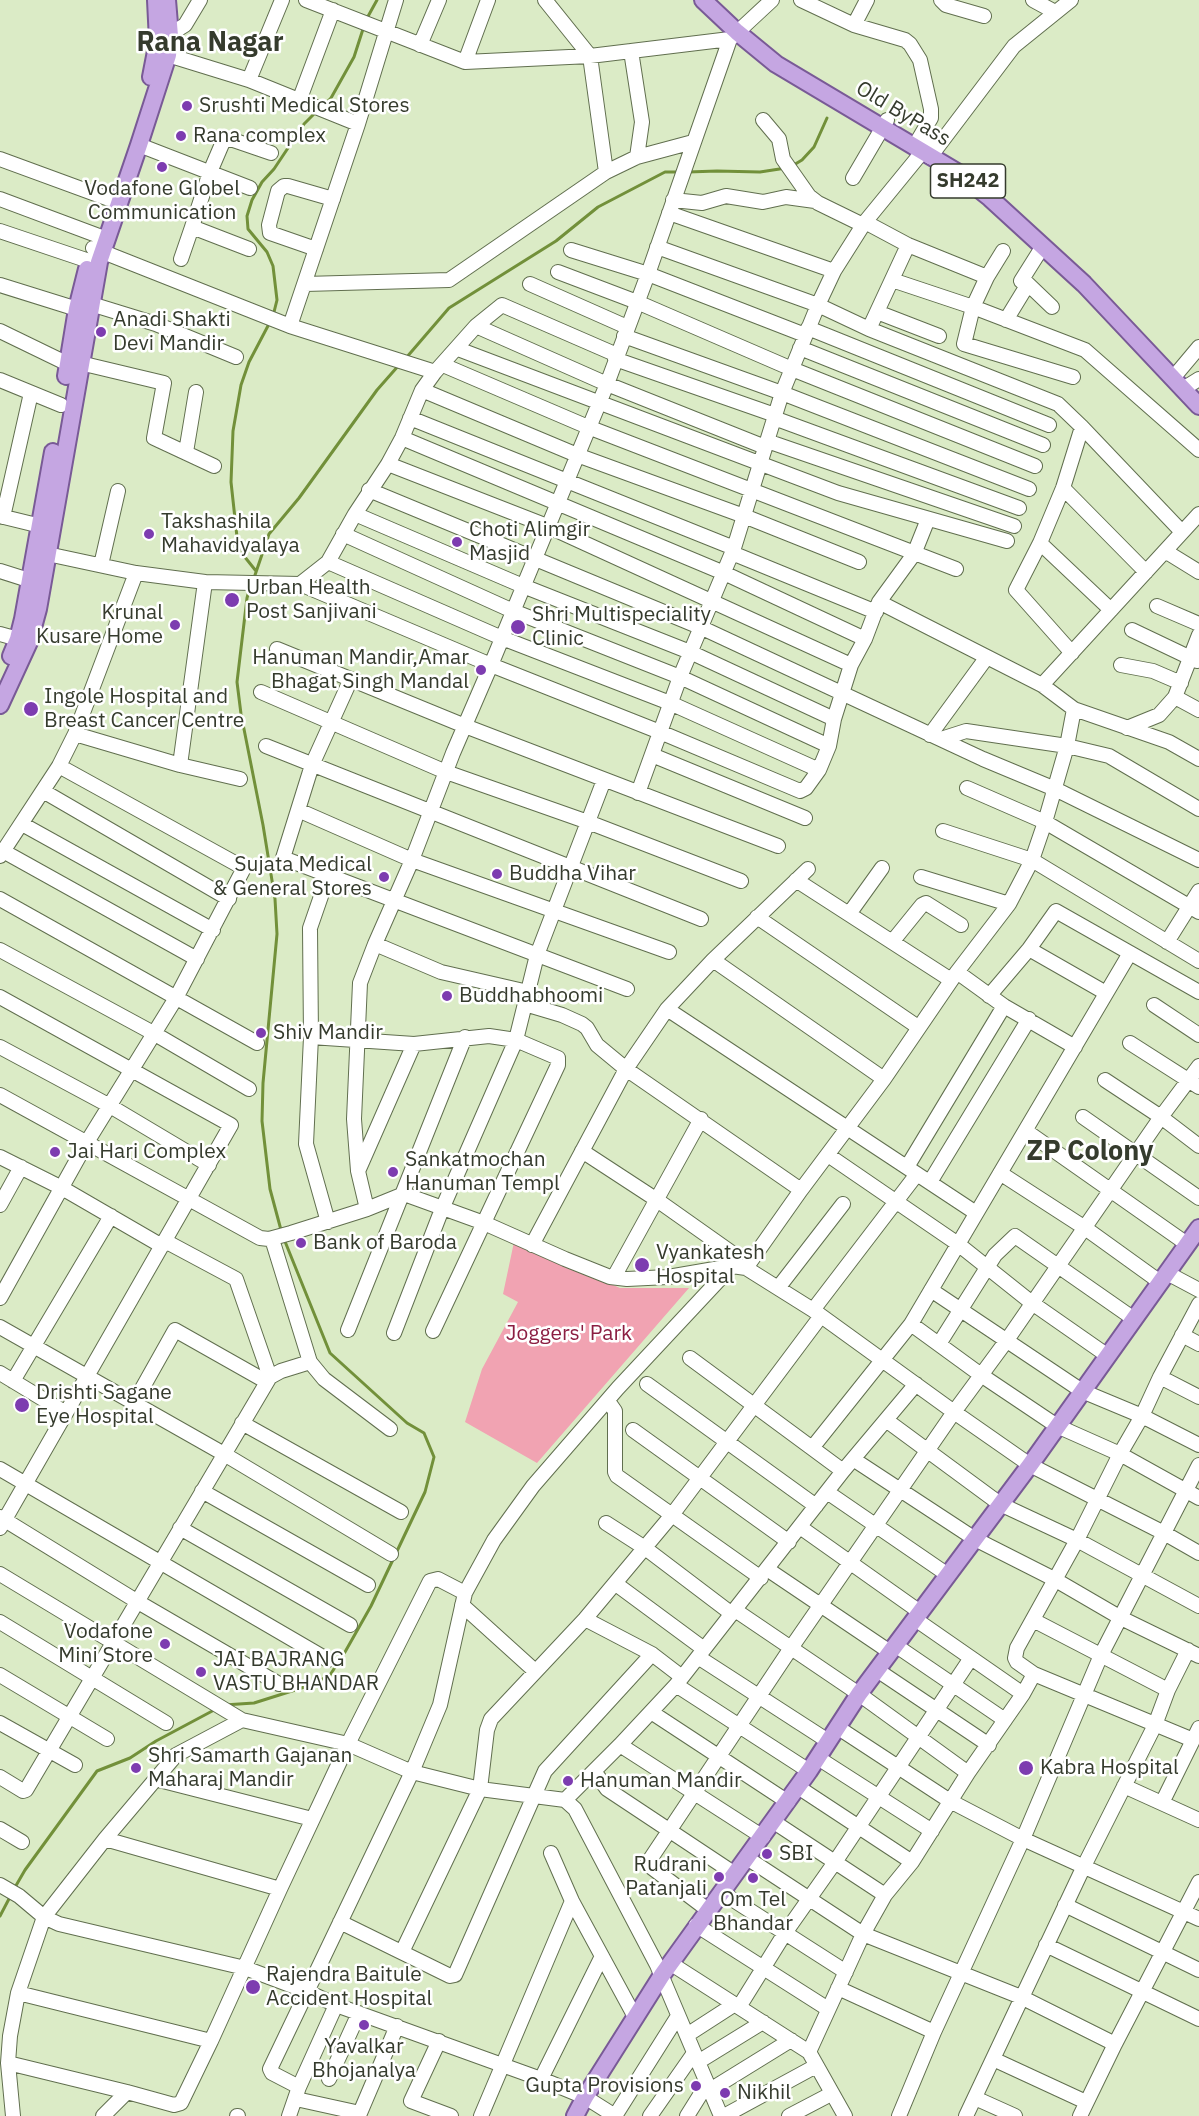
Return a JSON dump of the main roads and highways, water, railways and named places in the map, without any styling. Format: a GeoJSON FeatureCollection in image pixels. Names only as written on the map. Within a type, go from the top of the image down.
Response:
{"type":"FeatureCollection","features":[{"type":"Feature","properties":{"kind":"main road"},"geometry":{"type":"LineString","coordinates":[[0,681],[18,639],[36,582],[84,307],[109,199],[153,69],[165,44],[156,0]]}},
{"type":"Feature","properties":{"kind":"main road"},"geometry":{"type":"LineString","coordinates":[[98,247],[140,145],[165,44],[167,0]]}},
{"type":"Feature","properties":{"kind":"main road","name":"Old ByPass"},"geometry":{"type":"LineString","coordinates":[[703,0],[776,64],[925,148],[990,198],[1187,382]]}},
{"type":"Feature","properties":{"kind":"main road","name":"Old ByPass"},"geometry":{"type":"LineString","coordinates":[[715,0],[737,32]]}},
{"type":"Feature","properties":{"kind":"main road","name":"Old ByPass"},"geometry":{"type":"LineString","coordinates":[[925,148],[956,161],[1013,204],[1187,382],[1199,406]]}},
{"type":"Feature","properties":{"kind":"main road"},"geometry":{"type":"LineString","coordinates":[[46,527],[61,405],[74,364]]}},
{"type":"Feature","properties":{"kind":"main road"},"geometry":{"type":"LineString","coordinates":[[0,705],[29,642],[38,609],[36,582]]}},
{"type":"Feature","properties":{"kind":"main road"},"geometry":{"type":"LineString","coordinates":[[575,2116],[635,2017],[696,1925],[774,1822],[859,1694],[1030,1465],[1199,1228]]}},
{"type":"Feature","properties":{"kind":"waterway"},"geometry":{"type":"LineString","coordinates":[[366,20],[377,0]]}},
{"type":"Feature","properties":{"kind":"waterway"},"geometry":{"type":"LineString","coordinates":[[324,105],[331,98],[354,57],[364,26]]}},
{"type":"Feature","properties":{"kind":"waterway"},"geometry":{"type":"LineString","coordinates":[[273,316],[277,300],[273,266],[267,252],[248,229],[247,216],[252,200],[262,182],[274,169],[304,124],[317,111]]}},
{"type":"Feature","properties":{"kind":"waterway"},"geometry":{"type":"LineString","coordinates":[[792,166],[802,160],[814,147],[827,118]]}},
{"type":"Feature","properties":{"kind":"waterway"},"geometry":{"type":"LineString","coordinates":[[688,172],[760,172],[786,168]]}},
{"type":"Feature","properties":{"kind":"waterway"},"geometry":{"type":"LineString","coordinates":[[406,358],[449,308],[556,241],[598,207],[665,172],[678,172]]}},
{"type":"Feature","properties":{"kind":"waterway"},"geometry":{"type":"LineString","coordinates":[[256,571],[240,551],[237,537],[231,482],[233,431],[241,385],[249,362],[270,322]]}},
{"type":"Feature","properties":{"kind":"waterway"},"geometry":{"type":"LineString","coordinates":[[254,578],[269,534],[299,498],[377,390],[399,365]]}},
{"type":"Feature","properties":{"kind":"waterway"},"geometry":{"type":"LineString","coordinates":[[250,587],[237,682],[275,899],[277,934],[263,1083],[262,1121],[270,1189],[281,1230]]}},
{"type":"Feature","properties":{"kind":"waterway"},"geometry":{"type":"LineString","coordinates":[[224,1705],[254,1703],[311,1685],[330,1675],[371,1606],[425,1492],[434,1457],[424,1433],[407,1423],[330,1353],[284,1239]]}},
{"type":"Feature","properties":{"kind":"waterway"},"geometry":{"type":"LineString","coordinates":[[14,1889],[25,1870],[97,1771],[130,1758],[156,1741],[216,1709]]}},
{"type":"Feature","properties":{"kind":"waterway"},"geometry":{"type":"LineString","coordinates":[[0,1916],[11,1895]]}},
{"type":"Feature","properties":{"kind":"place","name":"Srushti Medical Stores"},"geometry":{"type":"Point","coordinates":[187,106]}},
{"type":"Feature","properties":{"kind":"place","name":"Rana complex"},"geometry":{"type":"Point","coordinates":[181,136]}},
{"type":"Feature","properties":{"kind":"place","name":"Vodafone Globel Communication"},"geometry":{"type":"Point","coordinates":[162,167]}},
{"type":"Feature","properties":{"kind":"place","name":"Anadi Shakti Devi Mandir"},"geometry":{"type":"Point","coordinates":[101,332]}},
{"type":"Feature","properties":{"kind":"place","name":"Takshashila Mahavidyalaya"},"geometry":{"type":"Point","coordinates":[149,534]}},
{"type":"Feature","properties":{"kind":"place","name":"Choti Alimgir Masjid"},"geometry":{"type":"Point","coordinates":[457,542]}},
{"type":"Feature","properties":{"kind":"place","name":"Urban Health Post Sanjivani"},"geometry":{"type":"Point","coordinates":[232,600]}},
{"type":"Feature","properties":{"kind":"place","name":"Krunal Kusare Home"},"geometry":{"type":"Point","coordinates":[175,625]}},
{"type":"Feature","properties":{"kind":"place","name":"Shri Multispeciality Clinic"},"geometry":{"type":"Point","coordinates":[518,627]}},
{"type":"Feature","properties":{"kind":"place","name":"Hanuman Mandir,Amar Bhagat Singh Mandal"},"geometry":{"type":"Point","coordinates":[481,670]}},
{"type":"Feature","properties":{"kind":"place","name":"Ingole Hospital and Breast Cancer Centre"},"geometry":{"type":"Point","coordinates":[31,709]}},
{"type":"Feature","properties":{"kind":"place","name":"Buddha Vihar"},"geometry":{"type":"Point","coordinates":[497,874]}},
{"type":"Feature","properties":{"kind":"place","name":"Sujata Medical & General Stores"},"geometry":{"type":"Point","coordinates":[384,877]}},
{"type":"Feature","properties":{"kind":"place","name":"Buddhabhoomi"},"geometry":{"type":"Point","coordinates":[447,996]}},
{"type":"Feature","properties":{"kind":"place","name":"Shiv Mandir"},"geometry":{"type":"Point","coordinates":[261,1033]}},
{"type":"Feature","properties":{"kind":"place","name":"Jai Hari Complex"},"geometry":{"type":"Point","coordinates":[55,1152]}},
{"type":"Feature","properties":{"kind":"place","name":"Sankatmochan Hanuman Templ"},"geometry":{"type":"Point","coordinates":[393,1172]}},
{"type":"Feature","properties":{"kind":"place","name":"Bank of Baroda"},"geometry":{"type":"Point","coordinates":[301,1243]}},
{"type":"Feature","properties":{"kind":"place","name":"Vyankatesh Hospital"},"geometry":{"type":"Point","coordinates":[642,1265]}},
{"type":"Feature","properties":{"kind":"place","name":"Drishti Sagane Eye Hospital"},"geometry":{"type":"Point","coordinates":[22,1405]}},
{"type":"Feature","properties":{"kind":"place","name":"Vodafone Mini Store"},"geometry":{"type":"Point","coordinates":[165,1644]}},
{"type":"Feature","properties":{"kind":"place","name":"JAI BAJRANG VASTU BHANDAR"},"geometry":{"type":"Point","coordinates":[201,1672]}},
{"type":"Feature","properties":{"kind":"place","name":"Shri Samarth Gajanan Maharaj Mandir"},"geometry":{"type":"Point","coordinates":[136,1768]}},
{"type":"Feature","properties":{"kind":"place","name":"Kabra Hospital"},"geometry":{"type":"Point","coordinates":[1026,1768]}},
{"type":"Feature","properties":{"kind":"place","name":"Hanuman Mandir"},"geometry":{"type":"Point","coordinates":[568,1781]}},
{"type":"Feature","properties":{"kind":"place","name":"SBI"},"geometry":{"type":"Point","coordinates":[767,1854]}},
{"type":"Feature","properties":{"kind":"place","name":"Rudrani Patanjali"},"geometry":{"type":"Point","coordinates":[719,1877]}},
{"type":"Feature","properties":{"kind":"place","name":"Om Tel Bhandar"},"geometry":{"type":"Point","coordinates":[753,1878]}},
{"type":"Feature","properties":{"kind":"place","name":"Rajendra Baitule Accident Hospital"},"geometry":{"type":"Point","coordinates":[253,1987]}},
{"type":"Feature","properties":{"kind":"place","name":"Yavalkar Bhojanalya"},"geometry":{"type":"Point","coordinates":[364,2025]}},
{"type":"Feature","properties":{"kind":"place","name":"Gupta Provisions"},"geometry":{"type":"Point","coordinates":[696,2086]}},
{"type":"Feature","properties":{"kind":"place","name":"Nikhil"},"geometry":{"type":"Point","coordinates":[725,2093]}},
{"type":"Feature","properties":{"kind":"district","name":"Rana Nagar"},"geometry":{"type":"Point","coordinates":[210,43]}},
{"type":"Feature","properties":{"kind":"district","name":"ZP Colony"},"geometry":{"type":"Point","coordinates":[1090,1152]}},
{"type":"Feature","properties":{"kind":"park label","name":"Joggers' Park"},"geometry":{"type":"Point","coordinates":[569,1334]}}]}
